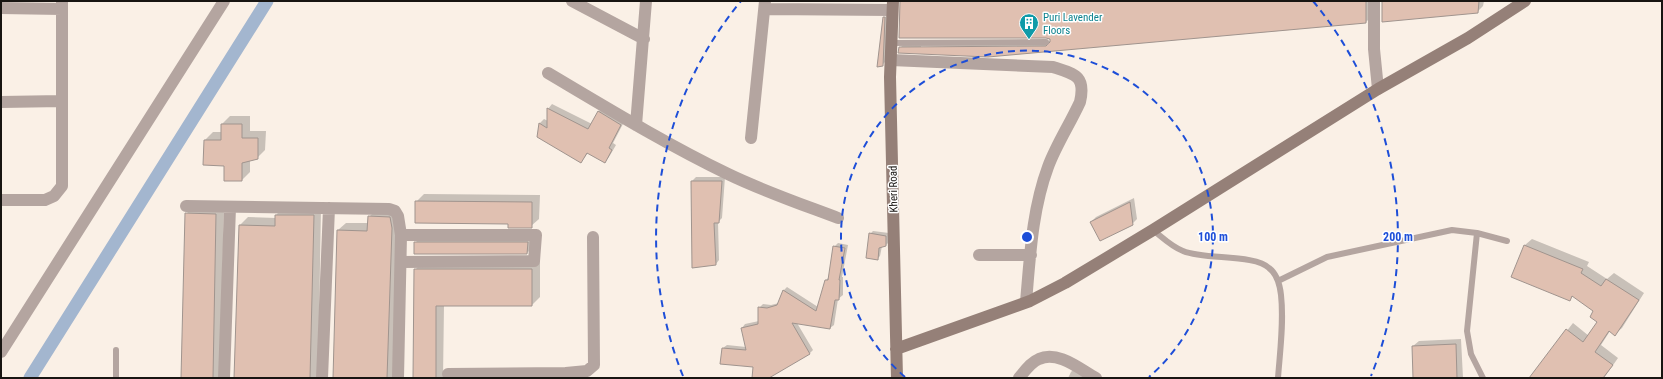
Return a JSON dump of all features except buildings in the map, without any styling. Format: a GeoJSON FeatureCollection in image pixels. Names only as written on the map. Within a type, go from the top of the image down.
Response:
{"type":"FeatureCollection","features":[{"type":"Feature","properties":{"kind":"street"},"geometry":{"type":"LineString","coordinates":[[1,352],[224,1]]}},
{"type":"Feature","properties":{"kind":"street"},"geometry":{"type":"LineString","coordinates":[[572,1],[644,39]]}},
{"type":"Feature","properties":{"kind":"street"},"geometry":{"type":"LineString","coordinates":[[636,125],[646,1]]}},
{"type":"Feature","properties":{"kind":"street"},"geometry":{"type":"LineString","coordinates":[[1374,1],[1374,49],[1378,89]]}},
{"type":"Feature","properties":{"kind":"street"},"geometry":{"type":"LineString","coordinates":[[896,349],[1026,302],[1065,283],[1153,230],[1378,89],[1468,38],[1510,6],[1525,1]]}},
{"type":"Feature","properties":{"kind":"street"},"geometry":{"type":"LineString","coordinates":[[1,8],[62,5],[62,186],[54,196],[45,200],[1,200]]}},
{"type":"Feature","properties":{"kind":"street"},"geometry":{"type":"LineString","coordinates":[[751,138],[765,5],[893,6]]}},
{"type":"Feature","properties":{"kind":"street","name":"Kheri Road"},"geometry":{"type":"LineString","coordinates":[[893,6],[891,60],[897,378]]}},
{"type":"Feature","properties":{"kind":"street"},"geometry":{"type":"LineString","coordinates":[[891,60],[1029,65],[1053,68],[1077,76],[1081,83],[1082,92],[1080,102],[1048,167],[1038,204],[1026,302]]}},
{"type":"Feature","properties":{"kind":"street"},"geometry":{"type":"LineString","coordinates":[[548,73],[636,125],[728,174],[779,196],[838,218]]}},
{"type":"Feature","properties":{"kind":"street"},"geometry":{"type":"LineString","coordinates":[[1,102],[62,101]]}},
{"type":"Feature","properties":{"kind":"street"},"geometry":{"type":"LineString","coordinates":[[186,206],[389,209],[395,211],[398,216],[401,235],[398,378]]}},
{"type":"Feature","properties":{"kind":"street"},"geometry":{"type":"LineString","coordinates":[[224,378],[230,207]]}},
{"type":"Feature","properties":{"kind":"street"},"geometry":{"type":"LineString","coordinates":[[322,378],[329,208]]}},
{"type":"Feature","properties":{"kind":"street"},"geometry":{"type":"LineString","coordinates":[[401,235],[536,235],[534,261],[401,262]]}},
{"type":"Feature","properties":{"kind":"street"},"geometry":{"type":"LineString","coordinates":[[448,374],[566,376],[587,371],[594,365],[593,237]]}},
{"type":"Feature","properties":{"kind":"street"},"geometry":{"type":"LineString","coordinates":[[979,255],[1031,255]]}},
{"type":"Feature","properties":{"kind":"street"},"geometry":{"type":"LineString","coordinates":[[1019,378],[1032,364],[1039,359],[1046,357],[1061,359],[1096,378]]}},
{"type":"Feature","properties":{"kind":"lane"},"geometry":{"type":"LineString","coordinates":[[891,43],[1046,42]]}},
{"type":"Feature","properties":{"kind":"lane"},"geometry":{"type":"LineString","coordinates":[[1153,230],[1172,246],[1184,252],[1259,262],[1264,264],[1274,273],[1278,281],[1281,295],[1282,311],[1278,378]]}},
{"type":"Feature","properties":{"kind":"lane"},"geometry":{"type":"LineString","coordinates":[[1278,281],[1321,260],[1338,254],[1452,230],[1477,233],[1508,241]]}},
{"type":"Feature","properties":{"kind":"lane"},"geometry":{"type":"LineString","coordinates":[[1477,233],[1467,331],[1471,354],[1483,378]]}},
{"type":"Feature","properties":{"kind":"lane"},"geometry":{"type":"LineString","coordinates":[[116,350],[116,378]]}},
{"type":"Feature","properties":{"kind":"waterway"},"geometry":{"type":"LineString","coordinates":[[30,378],[267,1]]}},
{"type":"Feature","properties":{"kind":"place","name":"Puri Lavender Floors"},"geometry":{"type":"Point","coordinates":[1029,40]}}]}
